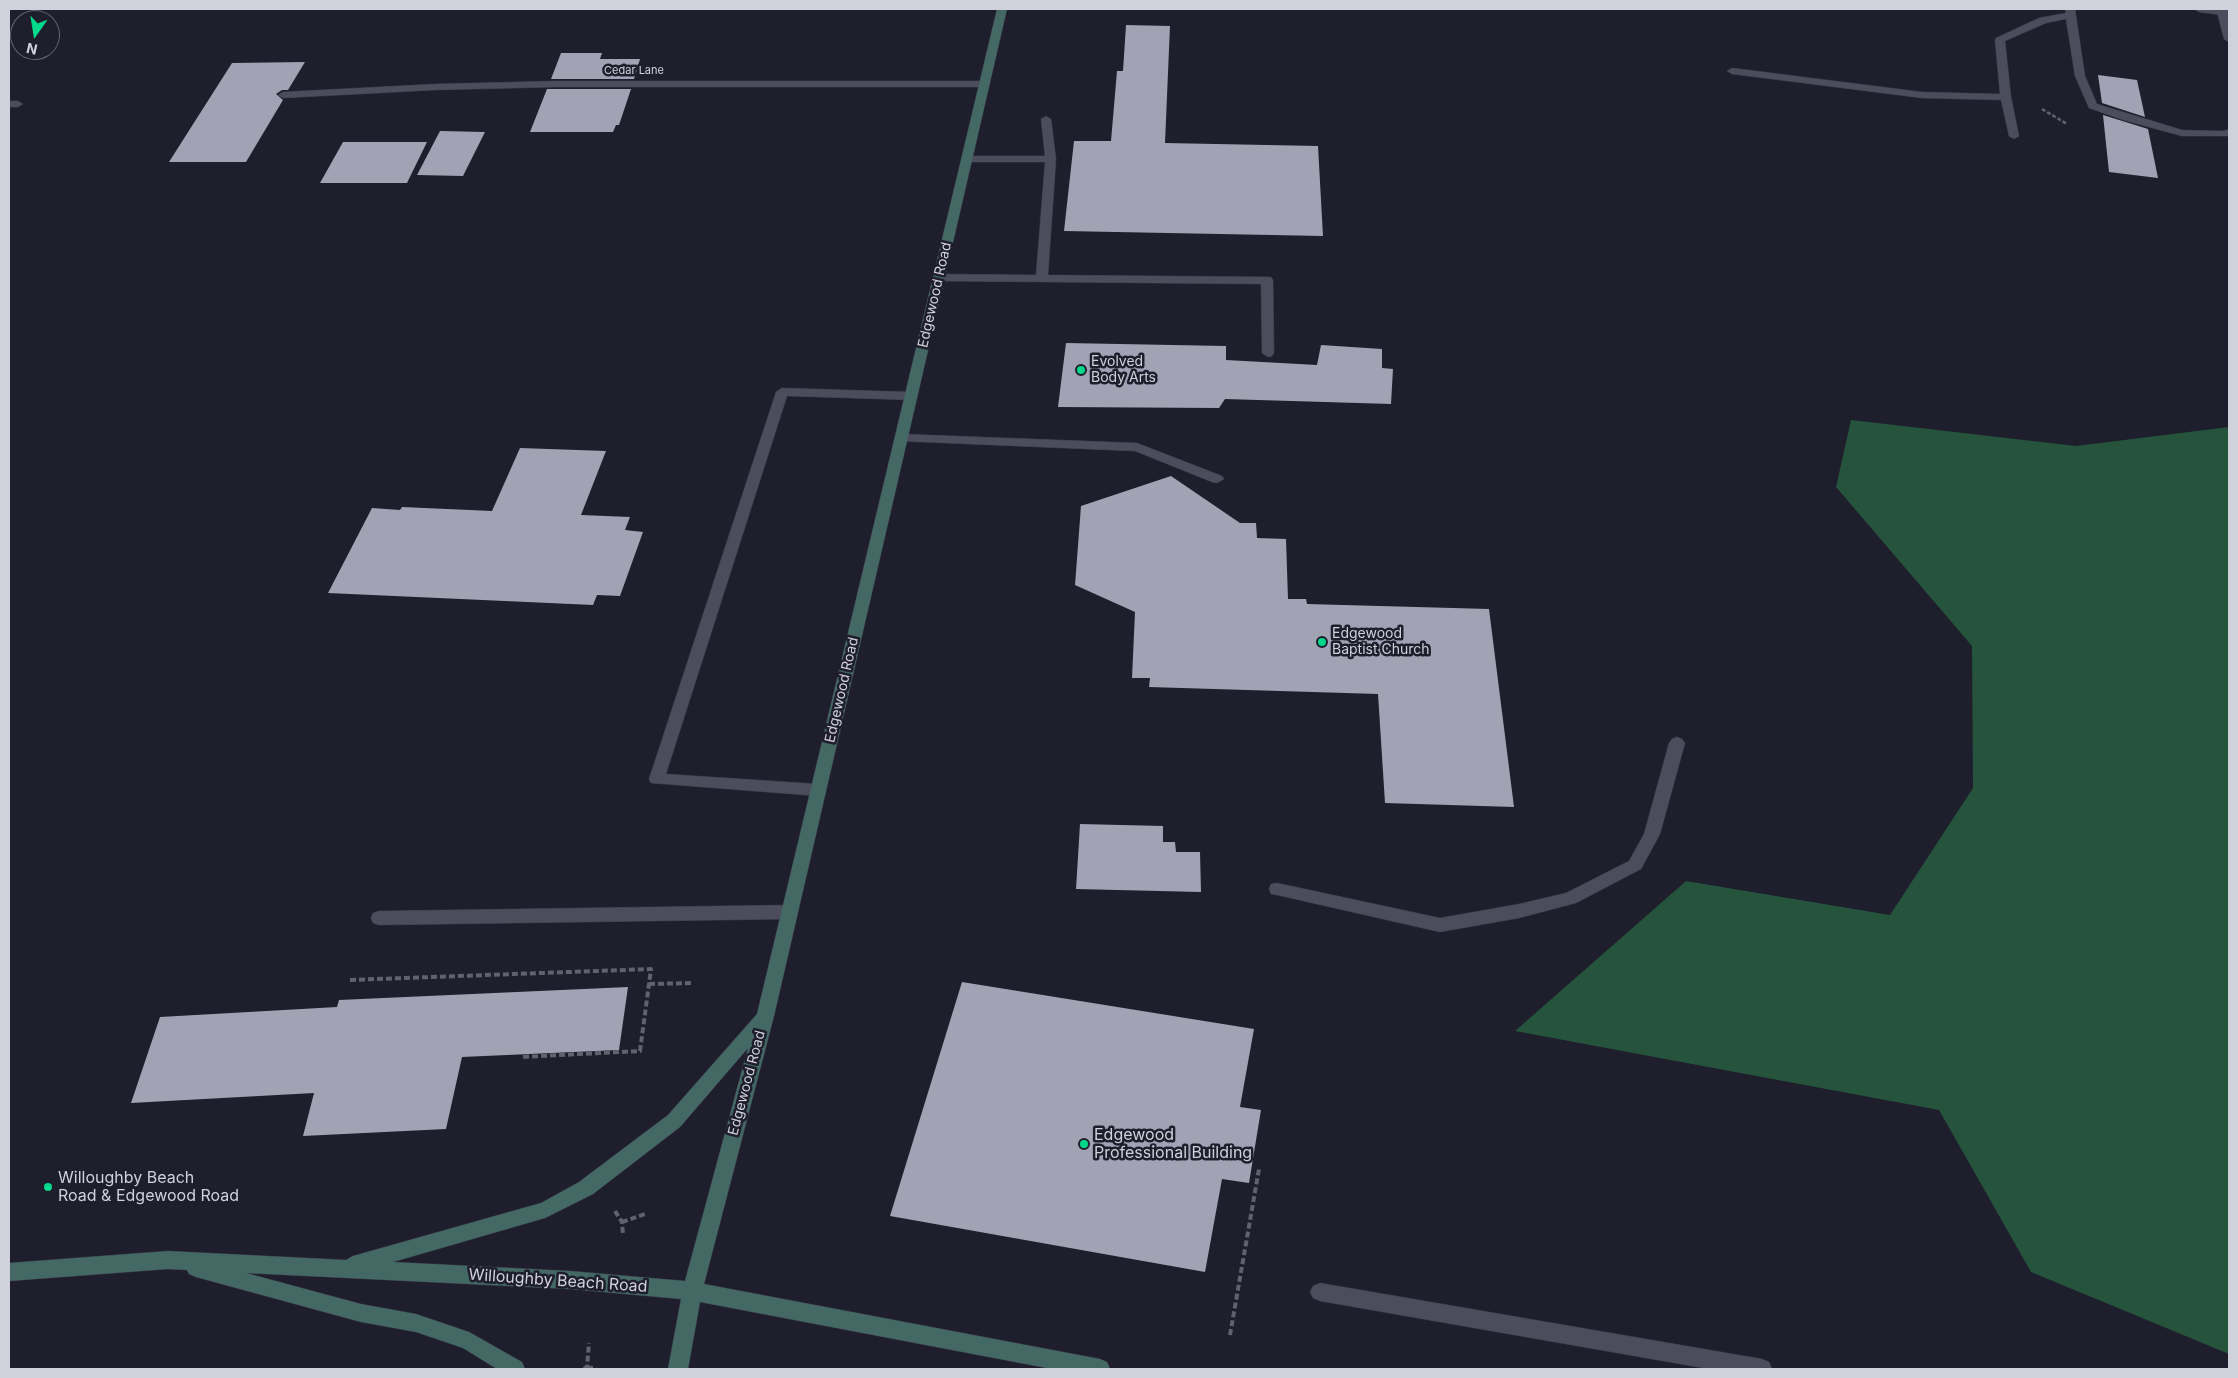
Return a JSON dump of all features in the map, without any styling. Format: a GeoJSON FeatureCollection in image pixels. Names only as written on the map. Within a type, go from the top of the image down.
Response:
{"type":"FeatureCollection","features":[{"type":"Feature","properties":{"kind":"main road","name":"Edgewood Road"},"geometry":{"type":"LineString","coordinates":[[678,1369],[692,1291],[765,1016],[1002,9]]}},
{"type":"Feature","properties":{"kind":"main road"},"geometry":{"type":"LineString","coordinates":[[341,1268],[545,1210],[586,1188],[674,1121],[765,1016]]}},
{"type":"Feature","properties":{"kind":"main road"},"geometry":{"type":"LineString","coordinates":[[168,1260],[360,1313],[416,1323],[469,1341],[514,1369]]}},
{"type":"Feature","properties":{"kind":"main road","name":"Willoughby Beach Road"},"geometry":{"type":"LineString","coordinates":[[9,1272],[168,1260],[570,1280],[692,1291],[1100,1369]]}},
{"type":"Feature","properties":{"kind":"street"},"geometry":{"type":"LineString","coordinates":[[2199,9],[2226,12],[2229,39]]}},
{"type":"Feature","properties":{"kind":"street"},"geometry":{"type":"LineString","coordinates":[[2014,136],[2006,97],[2000,40],[2043,20],[2071,12],[2080,76],[2093,106],[2127,118],[2182,133],[2226,134],[2229,132]]}},
{"type":"Feature","properties":{"kind":"street"},"geometry":{"type":"LineString","coordinates":[[1732,71],[1922,95],[2006,97]]}},
{"type":"Feature","properties":{"kind":"street","name":"Cedar Lane"},"geometry":{"type":"LineString","coordinates":[[283,95],[435,87],[547,84],[985,84]]}},
{"type":"Feature","properties":{"kind":"street"},"geometry":{"type":"LineString","coordinates":[[1042,279],[1051,159],[1046,119]]}},
{"type":"Feature","properties":{"kind":"street"},"geometry":{"type":"LineString","coordinates":[[968,159],[1051,159]]}},
{"type":"Feature","properties":{"kind":"street"},"geometry":{"type":"LineString","coordinates":[[940,278],[1267,280],[1268,353]]}},
{"type":"Feature","properties":{"kind":"street"},"geometry":{"type":"LineString","coordinates":[[818,790],[657,779],[782,392],[912,396]]}},
{"type":"Feature","properties":{"kind":"street"},"geometry":{"type":"LineString","coordinates":[[902,438],[1137,447],[1217,479]]}},
{"type":"Feature","properties":{"kind":"street"},"geometry":{"type":"LineString","coordinates":[[1277,888],[1440,925],[1519,911],[1570,898],[1635,865],[1652,834],[1677,743]]}},
{"type":"Feature","properties":{"kind":"street"},"geometry":{"type":"LineString","coordinates":[[379,918],[789,912]]}},
{"type":"Feature","properties":{"kind":"street"},"geometry":{"type":"LineString","coordinates":[[1320,1292],[1762,1369]]}},
{"type":"Feature","properties":{"kind":"path"},"geometry":{"type":"LineString","coordinates":[[350,980],[651,970],[640,1051],[521,1057]]}},
{"type":"Feature","properties":{"kind":"path"},"geometry":{"type":"LineString","coordinates":[[649,984],[694,983]]}},
{"type":"Feature","properties":{"kind":"path"},"geometry":{"type":"LineString","coordinates":[[1230,1335],[1258,1169]]}},
{"type":"Feature","properties":{"kind":"path"},"geometry":{"type":"LineString","coordinates":[[615,1211],[622,1222],[623,1235]]}},
{"type":"Feature","properties":{"kind":"path"},"geometry":{"type":"LineString","coordinates":[[622,1222],[646,1214]]}},
{"type":"Feature","properties":{"kind":"path"},"geometry":{"type":"LineString","coordinates":[[589,1343],[585,1368],[596,1369]]}},
{"type":"Feature","properties":{"kind":"green space"},"geometry":{"type":"Polygon","coordinates":[[[1851,420],[2076,446],[2229,427],[2229,1354],[2031,1272],[1939,1110],[1515,1031],[1686,881],[1890,915],[1973,788],[1972,646],[1836,487],[1851,420]]]}},
{"type":"Feature","properties":{"kind":"building"},"geometry":{"type":"Polygon","coordinates":[[[1126,25],[1170,26],[1165,143],[1318,146],[1323,236],[1064,231],[1074,141],[1111,141],[1117,71],[1123,71],[1126,25]]]}},
{"type":"Feature","properties":{"kind":"building"},"geometry":{"type":"Polygon","coordinates":[[[561,53],[602,53],[600,59],[640,59],[634,79],[551,79],[561,53]]]}},
{"type":"Feature","properties":{"kind":"building"},"geometry":{"type":"Polygon","coordinates":[[[305,62],[288,90],[282,90],[276,94],[283,100],[246,162],[169,162],[232,63],[305,62]]]}},
{"type":"Feature","properties":{"kind":"building"},"geometry":{"type":"Polygon","coordinates":[[[2098,75],[2137,80],[2145,117],[2102,103],[2098,75]]]}},
{"type":"Feature","properties":{"kind":"building"},"geometry":{"type":"Polygon","coordinates":[[[547,89],[631,89],[619,125],[616,125],[613,132],[530,132],[547,89]]]}},
{"type":"Feature","properties":{"kind":"building"},"geometry":{"type":"Polygon","coordinates":[[[2103,115],[2148,129],[2158,178],[2109,172],[2103,115]]]}},
{"type":"Feature","properties":{"kind":"building"},"geometry":{"type":"Polygon","coordinates":[[[440,131],[485,132],[463,176],[417,175],[440,131]]]}},
{"type":"Feature","properties":{"kind":"building"},"geometry":{"type":"Polygon","coordinates":[[[343,142],[427,142],[407,183],[320,183],[343,142]]]}},
{"type":"Feature","properties":{"kind":"building"},"geometry":{"type":"Polygon","coordinates":[[[1066,343],[1226,346],[1226,360],[1317,365],[1321,345],[1382,349],[1382,368],[1393,369],[1391,404],[1225,399],[1219,408],[1058,407],[1066,343]]]}},
{"type":"Feature","properties":{"kind":"building"},"geometry":{"type":"Polygon","coordinates":[[[520,448],[606,451],[581,515],[630,517],[625,530],[643,532],[620,596],[597,595],[593,605],[328,593],[372,508],[400,510],[402,507],[492,511],[520,448]]]}},
{"type":"Feature","properties":{"kind":"building","name":"Edgewood Baptist Church"},"geometry":{"type":"Polygon","coordinates":[[[1171,476],[1240,523],[1256,523],[1257,538],[1286,539],[1288,599],[1306,599],[1307,604],[1489,609],[1514,807],[1385,803],[1378,694],[1149,687],[1150,678],[1132,678],[1135,612],[1075,585],[1081,506],[1171,476]]]}},
{"type":"Feature","properties":{"kind":"building"},"geometry":{"type":"Polygon","coordinates":[[[1080,824],[1163,826],[1163,842],[1175,842],[1176,852],[1200,852],[1201,892],[1076,889],[1080,824]]]}},
{"type":"Feature","properties":{"kind":"building","name":"Edgewood Professional Building"},"geometry":{"type":"Polygon","coordinates":[[[962,982],[1254,1029],[1240,1107],[1261,1110],[1249,1183],[1222,1179],[1205,1272],[890,1216],[962,982]]]}},
{"type":"Feature","properties":{"kind":"building"},"geometry":{"type":"Polygon","coordinates":[[[628,987],[619,1050],[462,1057],[446,1129],[303,1136],[314,1093],[131,1103],[160,1017],[337,1007],[339,1000],[628,987]]]}},
{"type":"Feature","properties":{"kind":"place","name":"Evolved Body Arts"},"geometry":{"type":"Point","coordinates":[1081,370]}},
{"type":"Feature","properties":{"kind":"place","name":"Edgewood Baptist Church"},"geometry":{"type":"Point","coordinates":[1322,642]}},
{"type":"Feature","properties":{"kind":"place","name":"Edgewood Professional Building"},"geometry":{"type":"Point","coordinates":[1084,1144]}},
{"type":"Feature","properties":{"kind":"place","name":"Willoughby Beach Road & Edgewood Road"},"geometry":{"type":"Point","coordinates":[48,1187]}}]}
